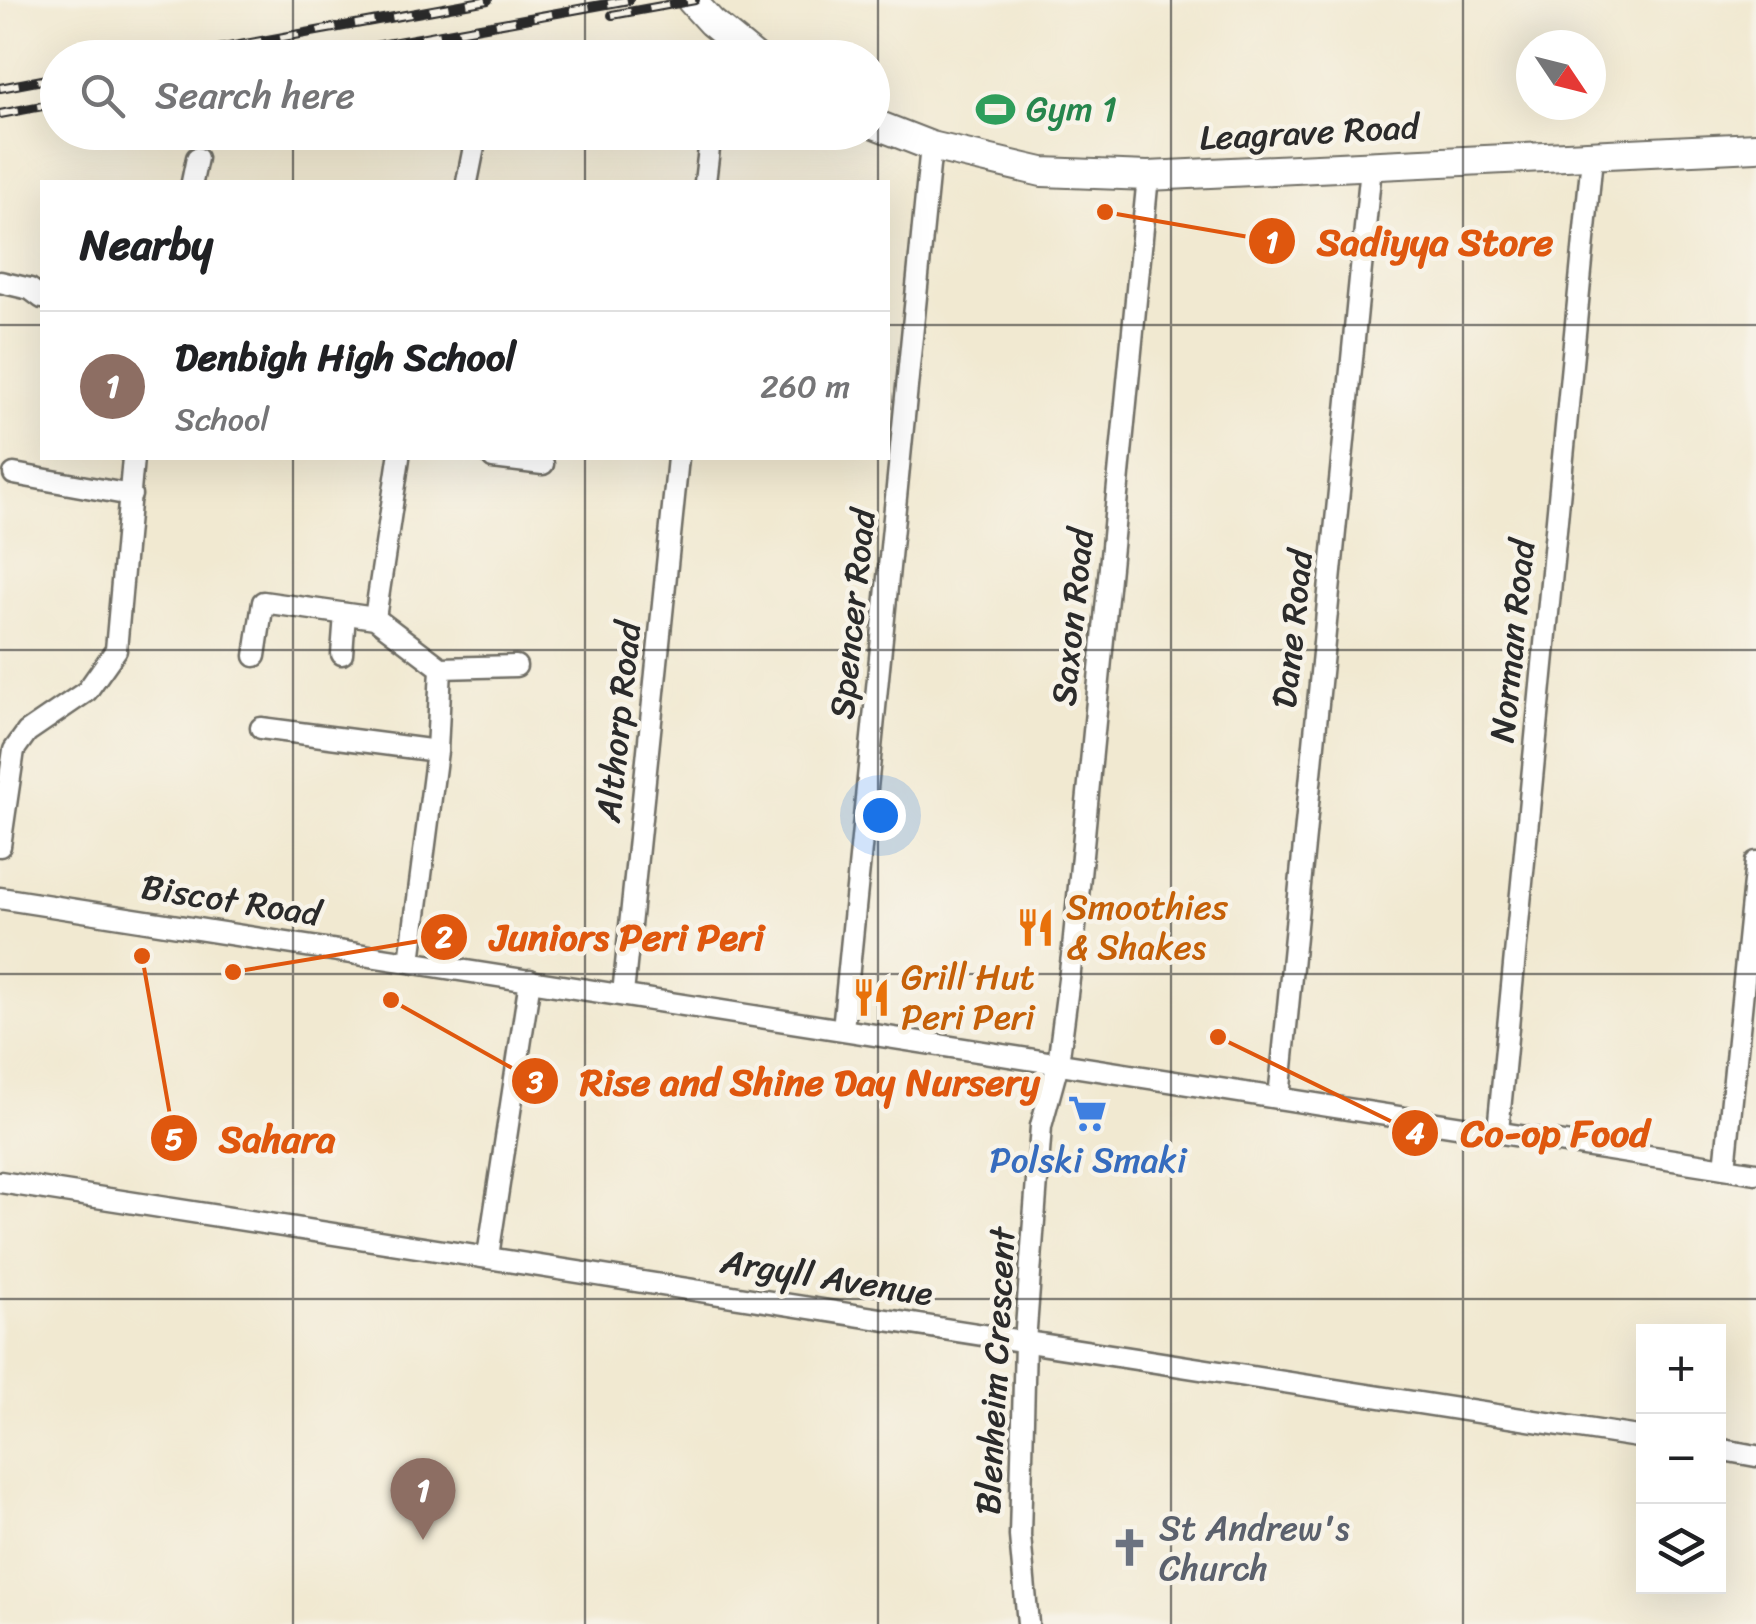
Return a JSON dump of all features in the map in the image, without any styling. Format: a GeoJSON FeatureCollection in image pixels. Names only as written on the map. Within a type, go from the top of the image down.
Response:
{"type":"FeatureCollection","features":[{"type":"Feature","properties":{"kind":"main road"},"geometry":{"type":"LineString","coordinates":[[691,0],[732,40]]}},
{"type":"Feature","properties":{"kind":"main road","name":"Leagrave Road"},"geometry":{"type":"LineString","coordinates":[[890,129],[931,146],[1042,172],[1148,176],[1756,148]]}},
{"type":"Feature","properties":{"kind":"street","name":"Spencer Road"},"geometry":{"type":"LineString","coordinates":[[844,1029],[931,146]]}},
{"type":"Feature","properties":{"kind":"street"},"geometry":{"type":"LineString","coordinates":[[467,180],[473,150]]}},
{"type":"Feature","properties":{"kind":"street"},"geometry":{"type":"LineString","coordinates":[[705,180],[709,150]]}},
{"type":"Feature","properties":{"kind":"street","name":"Norman Road"},"geometry":{"type":"LineString","coordinates":[[1498,1131],[1592,157]]}},
{"type":"Feature","properties":{"kind":"street"},"geometry":{"type":"LineString","coordinates":[[192,180],[196,158]]}},
{"type":"Feature","properties":{"kind":"street","name":"Dane Road"},"geometry":{"type":"LineString","coordinates":[[1278,1098],[1371,167]]}},
{"type":"Feature","properties":{"kind":"street","name":"Saxon Road"},"geometry":{"type":"LineString","coordinates":[[1058,1064],[1148,176]]}},
{"type":"Feature","properties":{"kind":"street"},"geometry":{"type":"LineString","coordinates":[[0,282],[30,289],[40,296]]}},
{"type":"Feature","properties":{"kind":"street"},"geometry":{"type":"LineString","coordinates":[[0,846],[7,746],[87,691],[116,650],[133,460]]}},
{"type":"Feature","properties":{"kind":"street"},"geometry":{"type":"LineString","coordinates":[[376,618],[399,460]]}},
{"type":"Feature","properties":{"kind":"street"},"geometry":{"type":"LineString","coordinates":[[509,460],[543,464]]}},
{"type":"Feature","properties":{"kind":"street","name":"Althorp Road"},"geometry":{"type":"LineString","coordinates":[[623,994],[678,460]]}},
{"type":"Feature","properties":{"kind":"street"},"geometry":{"type":"LineString","coordinates":[[14,474],[132,496]]}},
{"type":"Feature","properties":{"kind":"street"},"geometry":{"type":"LineString","coordinates":[[256,656],[264,602],[376,618],[441,668],[516,666]]}},
{"type":"Feature","properties":{"kind":"street"},"geometry":{"type":"LineString","coordinates":[[342,654],[345,614]]}},
{"type":"Feature","properties":{"kind":"street"},"geometry":{"type":"LineString","coordinates":[[410,961],[437,751],[441,668]]}},
{"type":"Feature","properties":{"kind":"street"},"geometry":{"type":"LineString","coordinates":[[261,728],[437,751]]}},
{"type":"Feature","properties":{"kind":"street"},"geometry":{"type":"LineString","coordinates":[[1725,1168],[1756,862]]}},
{"type":"Feature","properties":{"kind":"street","name":"Biscot Road"},"geometry":{"type":"LineString","coordinates":[[0,898],[1756,1172]]}},
{"type":"Feature","properties":{"kind":"street"},"geometry":{"type":"LineString","coordinates":[[488,1256],[530,980]]}},
{"type":"Feature","properties":{"kind":"street","name":"Blenheim Crescent"},"geometry":{"type":"LineString","coordinates":[[1028,1624],[1020,1536],[1026,1342],[1042,1126],[1058,1064]]}},
{"type":"Feature","properties":{"kind":"street","name":"Argyll Avenue"},"geometry":{"type":"LineString","coordinates":[[0,1182],[1636,1437]]}},
{"type":"Feature","properties":{"kind":"street"},"geometry":{"type":"LineString","coordinates":[[1726,1451],[1756,1456]]}},
{"type":"Feature","properties":{"kind":"railway"},"geometry":{"type":"LineString","coordinates":[[267,40],[488,0]]}},
{"type":"Feature","properties":{"kind":"railway"},"geometry":{"type":"LineString","coordinates":[[408,40],[629,0]]}},
{"type":"Feature","properties":{"kind":"railway"},"geometry":{"type":"LineString","coordinates":[[612,15],[695,0]]}},
{"type":"Feature","properties":{"kind":"railway"},"geometry":{"type":"LineString","coordinates":[[0,88],[40,80]]}},
{"type":"Feature","properties":{"kind":"railway"},"geometry":{"type":"LineString","coordinates":[[0,114],[40,106]]}},
{"type":"Feature","properties":{"kind":"place","name":"Gym 1"},"geometry":{"type":"Point","coordinates":[996,109]}},
{"type":"Feature","properties":{"kind":"place","name":"Sadiyya Store"},"geometry":{"type":"Point","coordinates":[1105,212]}},
{"type":"Feature","properties":{"kind":"place","name":"Smoothies & Shakes"},"geometry":{"type":"Point","coordinates":[1036,927]}},
{"type":"Feature","properties":{"kind":"place","name":"Sahara"},"geometry":{"type":"Point","coordinates":[142,956]}},
{"type":"Feature","properties":{"kind":"place","name":"Juniors Peri Peri"},"geometry":{"type":"Point","coordinates":[233,972]}},
{"type":"Feature","properties":{"kind":"place","name":"Grill Hut Peri Peri"},"geometry":{"type":"Point","coordinates":[871,997]}},
{"type":"Feature","properties":{"kind":"place","name":"Rise and Shine Day Nursery"},"geometry":{"type":"Point","coordinates":[391,1000]}},
{"type":"Feature","properties":{"kind":"place","name":"Co-op Food"},"geometry":{"type":"Point","coordinates":[1218,1037]}},
{"type":"Feature","properties":{"kind":"place","name":"Polski Smaki"},"geometry":{"type":"Point","coordinates":[1088,1113]}},
{"type":"Feature","properties":{"kind":"place","name":"Denbigh High School"},"geometry":{"type":"Point","coordinates":[423,1540]}},
{"type":"Feature","properties":{"kind":"place","name":"St Andrew's Church"},"geometry":{"type":"Point","coordinates":[1129,1548]}}]}
